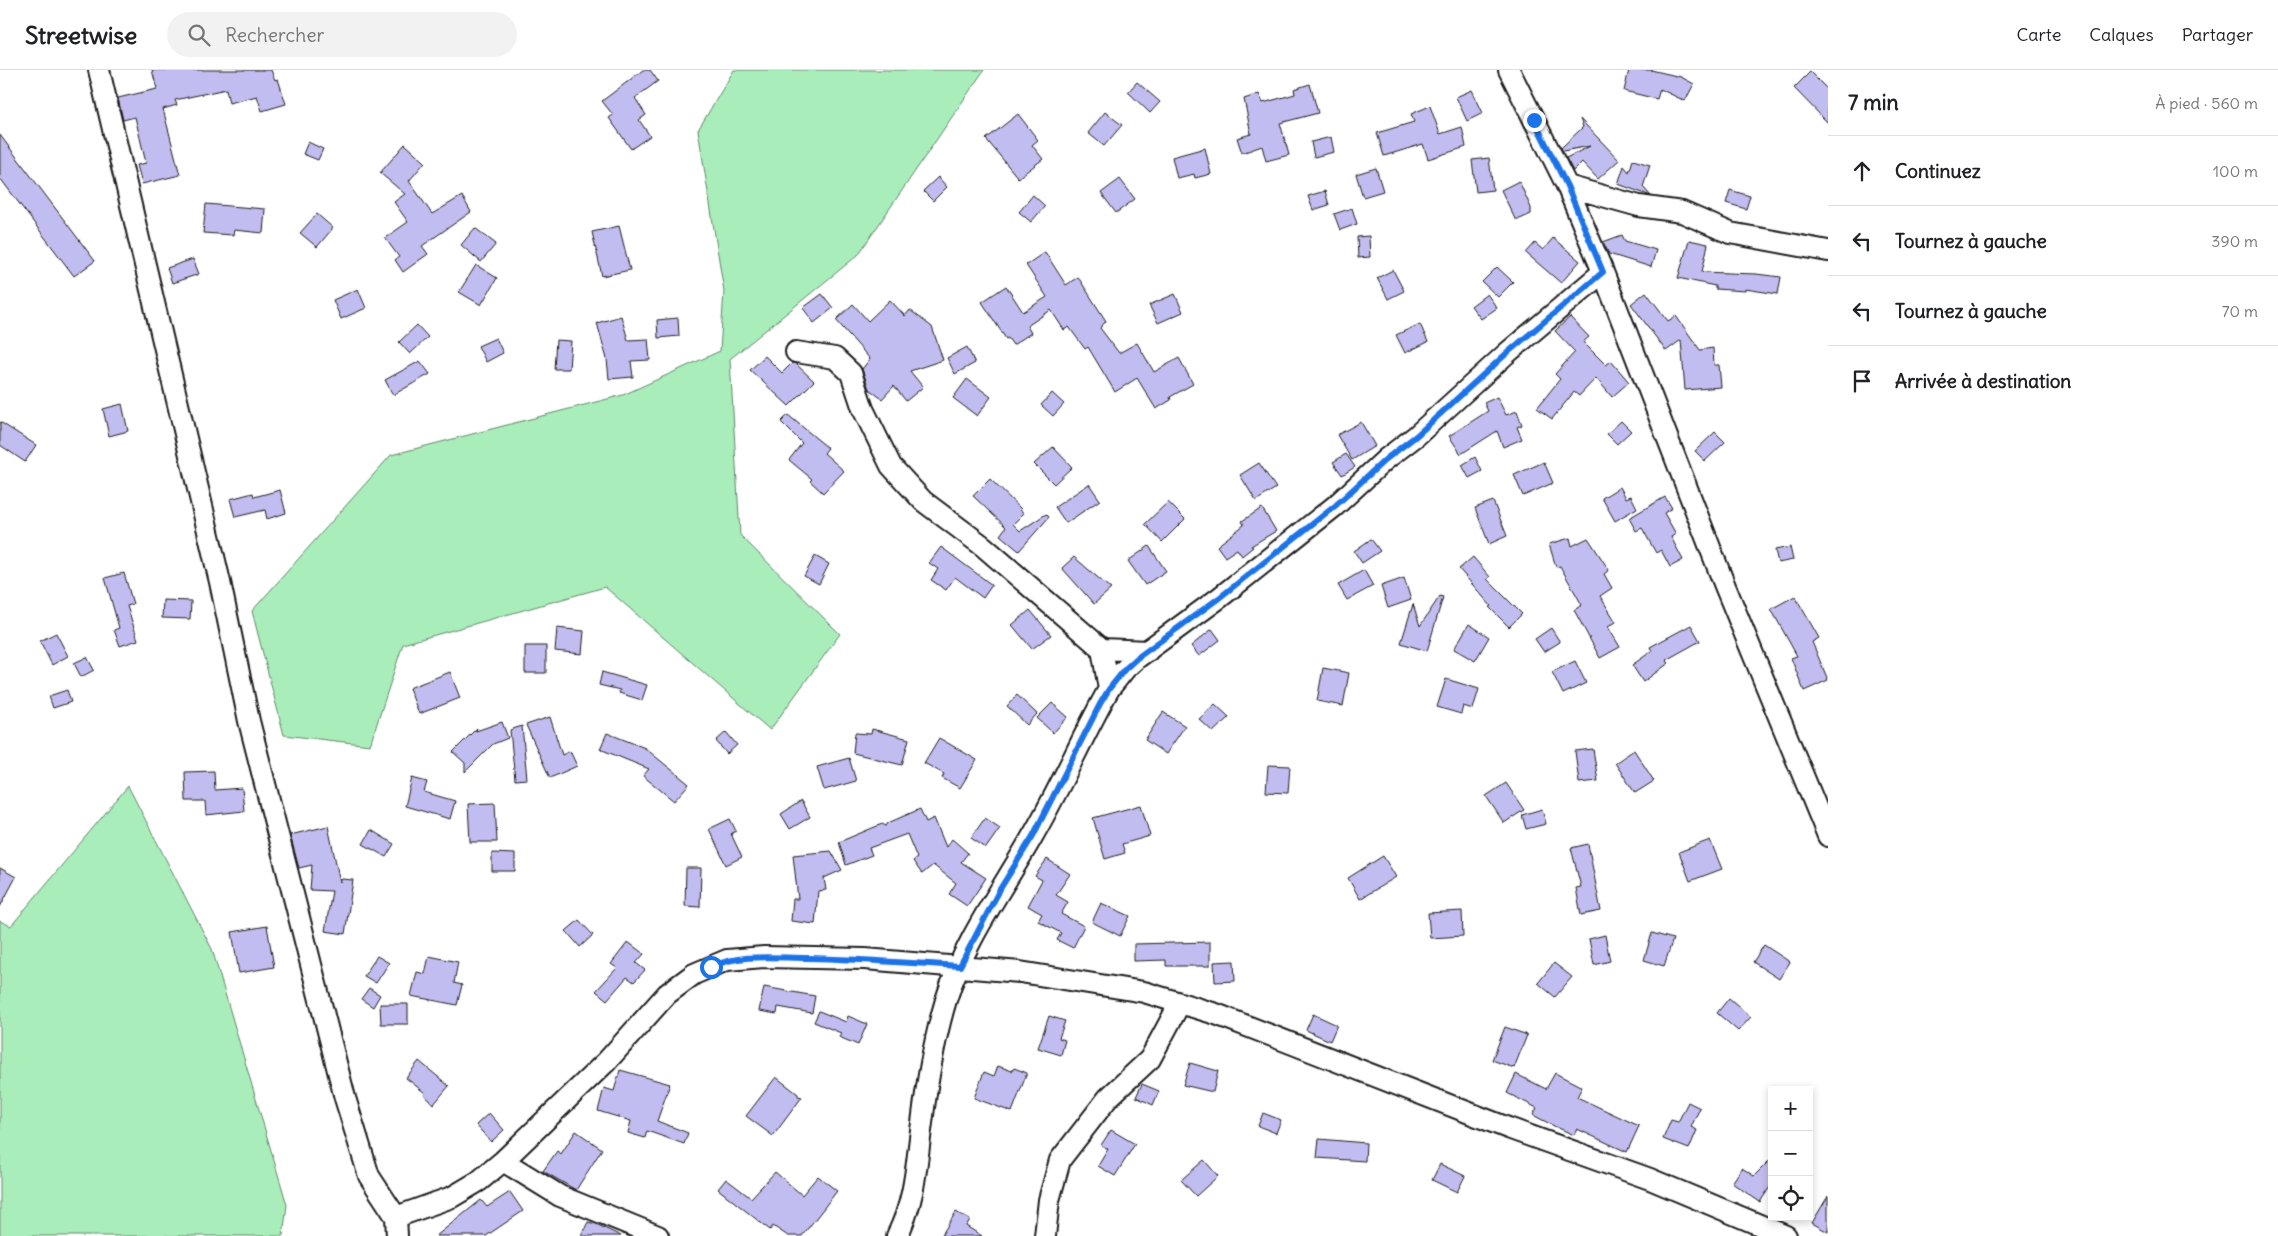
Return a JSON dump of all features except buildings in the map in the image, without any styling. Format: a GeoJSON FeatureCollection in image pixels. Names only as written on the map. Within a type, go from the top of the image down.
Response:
{"type":"FeatureCollection","features":[{"type":"Feature","properties":{"kind":"street"},"geometry":{"type":"LineString","coordinates":[[99,70],[206,524],[249,721],[342,1089],[369,1176],[396,1226],[452,1198],[478,1181],[607,1061],[667,994],[694,974],[727,960],[764,957],[865,959],[960,966],[1020,972],[1134,990],[1216,1014],[1464,1111],[1650,1179],[1786,1236]]}},
{"type":"Feature","properties":{"kind":"street"},"geometry":{"type":"LineString","coordinates":[[1509,70],[1567,186],[1603,272],[1725,586],[1828,836]]}},
{"type":"Feature","properties":{"kind":"street"},"geometry":{"type":"LineString","coordinates":[[1567,186],[1639,206],[1682,212],[1730,233],[1828,251]]}},
{"type":"Feature","properties":{"kind":"street"},"geometry":{"type":"LineString","coordinates":[[897,1236],[907,1216],[913,1197],[925,1100],[936,1042],[947,999],[960,966],[1000,889],[1033,836],[1109,689],[1125,669],[1219,598],[1335,506],[1506,354],[1603,272]]}},
{"type":"Feature","properties":{"kind":"street"},"geometry":{"type":"LineString","coordinates":[[796,352],[835,358],[851,373],[863,409],[891,466],[916,494],[983,546],[1102,649],[1148,651]]}},
{"type":"Feature","properties":{"kind":"street"},"geometry":{"type":"LineString","coordinates":[[1102,649],[1109,689]]}},
{"type":"Feature","properties":{"kind":"street"},"geometry":{"type":"LineString","coordinates":[[1045,1236],[1049,1200],[1060,1160],[1108,1098],[1150,1059],[1180,1003]]}},
{"type":"Feature","properties":{"kind":"street"},"geometry":{"type":"LineString","coordinates":[[502,1160],[560,1196],[658,1236]]}},
{"type":"Feature","properties":{"kind":"green space"},"geometry":{"type":"Polygon","coordinates":[[[734,70],[984,70],[858,255],[730,359],[740,535],[840,634],[770,730],[605,587],[403,644],[370,745],[284,735],[252,611],[391,455],[623,395],[720,351],[724,291],[698,130],[734,70]]]}},
{"type":"Feature","properties":{"kind":"green space"},"geometry":{"type":"Polygon","coordinates":[[[128,786],[212,949],[287,1205],[283,1236],[0,1236],[0,921],[11,926],[128,786]]]}},
{"type":"Feature","properties":{"kind":"route"},"geometry":{"type":"LineString","coordinates":[[711,967],[727,960],[764,957],[865,959],[960,966],[1000,889],[1033,836],[1100,704],[1125,669],[1137,658],[1219,598],[1335,506],[1506,354],[1603,272],[1567,186],[1534,120]]}}]}
